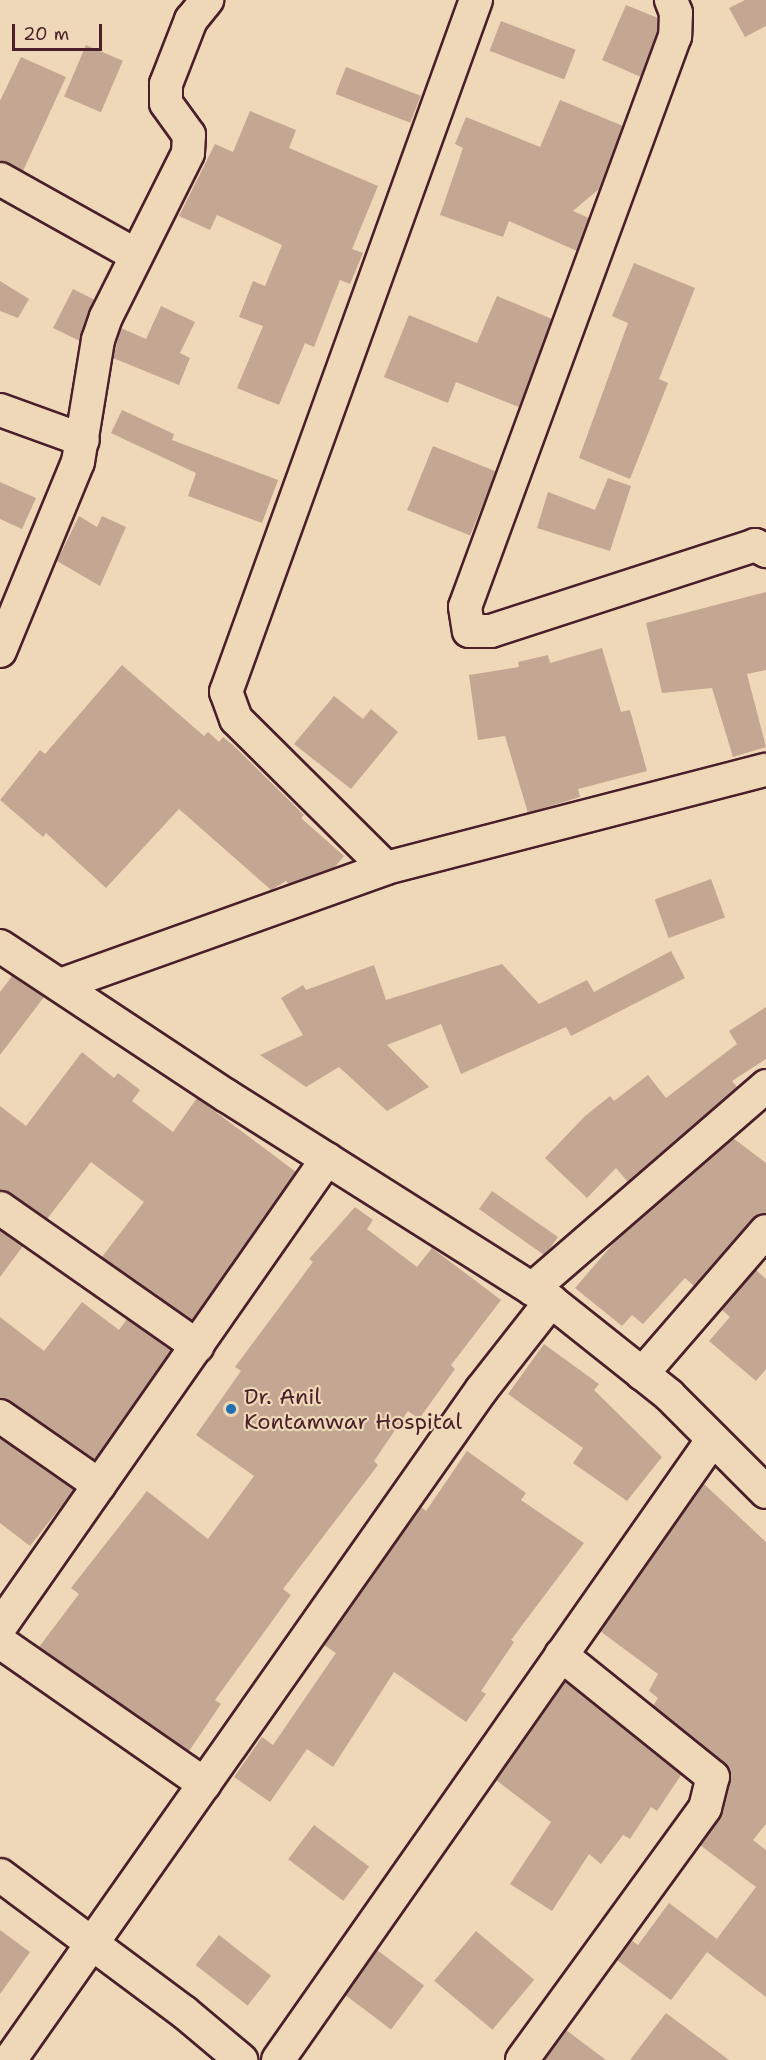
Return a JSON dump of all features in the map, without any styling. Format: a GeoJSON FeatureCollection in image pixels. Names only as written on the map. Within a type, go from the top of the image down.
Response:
{"type":"FeatureCollection","features":[{"type":"Feature","properties":{"kind":"street"},"geometry":{"type":"LineString","coordinates":[[0,651],[78,462],[98,340],[136,255],[188,153],[189,135],[166,103],[166,84],[191,20],[207,0]]}},
{"type":"Feature","properties":{"kind":"street"},"geometry":{"type":"LineString","coordinates":[[386,868],[236,719],[226,692],[476,0]]}},
{"type":"Feature","properties":{"kind":"street"},"geometry":{"type":"LineString","coordinates":[[671,0],[675,13],[675,36],[465,607],[469,632],[491,631],[755,544],[766,551]]}},
{"type":"Feature","properties":{"kind":"street"},"geometry":{"type":"LineString","coordinates":[[0,179],[136,255]]}},
{"type":"Feature","properties":{"kind":"street"},"geometry":{"type":"LineString","coordinates":[[0,411],[83,440]]}},
{"type":"Feature","properties":{"kind":"street"},"geometry":{"type":"LineString","coordinates":[[60,985],[386,868],[766,770]]}},
{"type":"Feature","properties":{"kind":"street"},"geometry":{"type":"LineString","coordinates":[[0,946],[327,1160],[542,1295],[642,1374],[713,1439],[766,1492]]}},
{"type":"Feature","properties":{"kind":"street"},"geometry":{"type":"LineString","coordinates":[[10,2060],[482,1389],[542,1295],[766,1086]]}},
{"type":"Feature","properties":{"kind":"street"},"geometry":{"type":"LineString","coordinates":[[0,1627],[327,1160]]}},
{"type":"Feature","properties":{"kind":"street"},"geometry":{"type":"LineString","coordinates":[[0,1208],[197,1346]]}},
{"type":"Feature","properties":{"kind":"street"},"geometry":{"type":"LineString","coordinates":[[642,1374],[766,1231]]}},
{"type":"Feature","properties":{"kind":"street"},"geometry":{"type":"LineString","coordinates":[[0,1416],[99,1485]]}},
{"type":"Feature","properties":{"kind":"street"},"geometry":{"type":"LineString","coordinates":[[278,2060],[713,1439]]}},
{"type":"Feature","properties":{"kind":"street"},"geometry":{"type":"LineString","coordinates":[[0,1642],[204,1784]]}},
{"type":"Feature","properties":{"kind":"street"},"geometry":{"type":"LineString","coordinates":[[522,2060],[705,1808],[713,1777],[561,1655]]}},
{"type":"Feature","properties":{"kind":"street"},"geometry":{"type":"LineString","coordinates":[[0,1875],[93,1943],[241,2060]]}},
{"type":"Feature","properties":{"kind":"building"},"geometry":{"type":"Polygon","coordinates":[[[745,0],[766,0],[766,26],[745,37],[729,8],[745,0]]]}},
{"type":"Feature","properties":{"kind":"building"},"geometry":{"type":"Polygon","coordinates":[[[626,5],[658,18],[657,32],[641,77],[602,60],[626,5]]]}},
{"type":"Feature","properties":{"kind":"building"},"geometry":{"type":"Polygon","coordinates":[[[501,21],[576,50],[564,80],[490,51],[501,21]]]}},
{"type":"Feature","properties":{"kind":"building"},"geometry":{"type":"Polygon","coordinates":[[[86,45],[123,61],[101,112],[64,97],[86,45]]]}},
{"type":"Feature","properties":{"kind":"building"},"geometry":{"type":"Polygon","coordinates":[[[21,57],[66,77],[23,171],[0,161],[0,101],[21,57]]]}},
{"type":"Feature","properties":{"kind":"building"},"geometry":{"type":"Polygon","coordinates":[[[346,67],[421,96],[410,123],[336,94],[346,67]]]}},
{"type":"Feature","properties":{"kind":"building"},"geometry":{"type":"Polygon","coordinates":[[[560,100],[623,126],[599,189],[573,211],[589,218],[577,251],[509,221],[503,237],[440,215],[463,148],[455,144],[466,117],[540,147],[560,100]]]}},
{"type":"Feature","properties":{"kind":"building"},"geometry":{"type":"Polygon","coordinates":[[[250,111],[296,130],[289,148],[378,186],[352,249],[363,253],[350,284],[340,280],[314,347],[305,343],[279,405],[237,388],[263,326],[239,317],[253,281],[265,286],[282,245],[217,215],[210,230],[179,216],[215,144],[233,152],[250,111]]]}},
{"type":"Feature","properties":{"kind":"building"},"geometry":{"type":"Polygon","coordinates":[[[634,263],[695,288],[659,379],[668,383],[630,479],[579,458],[628,323],[612,316],[634,263]]]}},
{"type":"Feature","properties":{"kind":"building"},"geometry":{"type":"Polygon","coordinates":[[[0,281],[29,299],[18,318],[0,311],[0,281]]]}},
{"type":"Feature","properties":{"kind":"building"},"geometry":{"type":"Polygon","coordinates":[[[73,289],[95,300],[80,341],[53,328],[73,289]]]}},
{"type":"Feature","properties":{"kind":"building"},"geometry":{"type":"Polygon","coordinates":[[[497,296],[552,319],[519,407],[456,382],[448,403],[384,377],[409,315],[477,343],[497,296]]]}},
{"type":"Feature","properties":{"kind":"building"},"geometry":{"type":"Polygon","coordinates":[[[161,306],[195,322],[180,353],[190,358],[179,385],[113,358],[121,328],[146,339],[161,306]]]}},
{"type":"Feature","properties":{"kind":"building"},"geometry":{"type":"Polygon","coordinates":[[[122,410],[174,434],[172,440],[278,480],[262,523],[188,496],[196,473],[111,433],[122,410]]]}},
{"type":"Feature","properties":{"kind":"building"},"geometry":{"type":"Polygon","coordinates":[[[433,446],[496,471],[470,535],[407,510],[433,446]]]}},
{"type":"Feature","properties":{"kind":"building"},"geometry":{"type":"Polygon","coordinates":[[[608,478],[631,486],[610,551],[537,528],[548,492],[595,510],[608,478]]]}},
{"type":"Feature","properties":{"kind":"building"},"geometry":{"type":"Polygon","coordinates":[[[0,482],[36,498],[22,529],[0,519],[0,482]]]}},
{"type":"Feature","properties":{"kind":"building"},"geometry":{"type":"Polygon","coordinates":[[[79,516],[97,527],[102,516],[126,527],[100,586],[57,561],[79,516]]]}},
{"type":"Feature","properties":{"kind":"building"},"geometry":{"type":"Polygon","coordinates":[[[766,592],[766,670],[747,674],[766,747],[733,757],[712,688],[662,693],[646,623],[766,592]]]}},
{"type":"Feature","properties":{"kind":"building"},"geometry":{"type":"Polygon","coordinates":[[[602,648],[621,712],[630,710],[647,771],[578,789],[580,797],[528,813],[505,736],[478,740],[469,675],[519,667],[518,662],[548,655],[550,663],[602,648]]]}},
{"type":"Feature","properties":{"kind":"building"},"geometry":{"type":"Polygon","coordinates":[[[122,665],[204,736],[208,732],[219,742],[223,737],[233,745],[304,815],[301,818],[344,856],[334,868],[289,884],[286,881],[271,890],[179,809],[106,888],[46,833],[43,837],[0,800],[40,750],[45,754],[122,665]]]}},
{"type":"Feature","properties":{"kind":"building"},"geometry":{"type":"Polygon","coordinates":[[[334,696],[363,719],[371,709],[398,732],[351,789],[294,744],[334,696]]]}},
{"type":"Feature","properties":{"kind":"building"},"geometry":{"type":"Polygon","coordinates":[[[711,879],[725,918],[669,938],[655,900],[711,879]]]}},
{"type":"Feature","properties":{"kind":"building"},"geometry":{"type":"Polygon","coordinates":[[[671,951],[685,978],[571,1036],[566,1027],[461,1074],[441,1024],[387,1045],[429,1087],[387,1111],[339,1067],[306,1087],[260,1055],[303,1035],[281,998],[303,985],[306,990],[374,965],[386,1000],[502,964],[539,1004],[587,980],[594,992],[671,951]]]}},
{"type":"Feature","properties":{"kind":"building"},"geometry":{"type":"Polygon","coordinates":[[[12,976],[44,997],[0,1055],[0,992],[12,976]]]}},
{"type":"Feature","properties":{"kind":"building"},"geometry":{"type":"Polygon","coordinates":[[[766,1007],[766,1059],[732,1081],[737,1087],[628,1182],[616,1168],[587,1198],[545,1158],[584,1117],[610,1096],[614,1101],[648,1075],[666,1098],[737,1044],[729,1031],[766,1007]]]}},
{"type":"Feature","properties":{"kind":"building"},"geometry":{"type":"Polygon","coordinates":[[[82,1052],[114,1078],[118,1073],[140,1090],[132,1101],[173,1132],[197,1098],[296,1172],[192,1321],[102,1257],[144,1202],[91,1162],[47,1219],[0,1190],[0,1106],[26,1126],[82,1052]]]}},
{"type":"Feature","properties":{"kind":"building"},"geometry":{"type":"Polygon","coordinates":[[[733,1138],[766,1163],[766,1214],[752,1219],[694,1286],[685,1278],[643,1324],[632,1315],[622,1326],[575,1288],[618,1238],[733,1138]]]}},
{"type":"Feature","properties":{"kind":"building"},"geometry":{"type":"Polygon","coordinates":[[[492,1191],[558,1237],[544,1255],[479,1209],[492,1191]]]}},
{"type":"Feature","properties":{"kind":"building"},"geometry":{"type":"Polygon","coordinates":[[[355,1207],[373,1220],[367,1229],[417,1267],[432,1248],[501,1300],[451,1365],[455,1369],[419,1419],[408,1411],[374,1461],[378,1465],[283,1589],[291,1595],[215,1700],[221,1704],[189,1751],[39,1647],[79,1594],[71,1588],[147,1491],[208,1539],[254,1476],[196,1435],[241,1371],[235,1367],[313,1262],[309,1259],[355,1207]]]}},
{"type":"Feature","properties":{"kind":"building"},"geometry":{"type":"Polygon","coordinates":[[[0,1230],[23,1246],[0,1277],[0,1230]]]}},
{"type":"Feature","properties":{"kind":"building"},"geometry":{"type":"Polygon","coordinates":[[[756,1270],[766,1279],[766,1369],[756,1381],[709,1341],[730,1317],[722,1310],[756,1270]]]}},
{"type":"Feature","properties":{"kind":"building"},"geometry":{"type":"Polygon","coordinates":[[[82,1302],[119,1330],[127,1319],[172,1350],[95,1460],[10,1401],[0,1398],[0,1317],[44,1351],[82,1302]]]}},
{"type":"Feature","properties":{"kind":"building"},"geometry":{"type":"Polygon","coordinates":[[[544,1344],[599,1384],[594,1390],[662,1457],[627,1501],[573,1463],[583,1448],[508,1394],[544,1344]]]}},
{"type":"Feature","properties":{"kind":"building"},"geometry":{"type":"Polygon","coordinates":[[[0,1438],[74,1490],[30,1546],[0,1523],[0,1438]]]}},
{"type":"Feature","properties":{"kind":"building"},"geometry":{"type":"Polygon","coordinates":[[[467,1451],[526,1493],[521,1500],[584,1543],[511,1640],[514,1642],[481,1691],[486,1694],[466,1722],[394,1672],[333,1767],[307,1749],[270,1802],[234,1777],[262,1737],[273,1745],[336,1653],[324,1645],[421,1507],[426,1511],[467,1451]]]}},
{"type":"Feature","properties":{"kind":"building"},"geometry":{"type":"Polygon","coordinates":[[[704,1484],[766,1542],[766,1824],[753,1840],[766,1850],[766,1997],[707,1952],[756,1887],[700,1845],[722,1813],[730,1771],[653,1706],[658,1698],[649,1691],[658,1674],[600,1631],[704,1484]]]}},
{"type":"Feature","properties":{"kind":"building"},"geometry":{"type":"Polygon","coordinates":[[[565,1681],[681,1775],[657,1811],[651,1807],[630,1839],[623,1835],[601,1864],[589,1854],[552,1911],[510,1884],[551,1822],[496,1780],[565,1681]]]}},
{"type":"Feature","properties":{"kind":"building"},"geometry":{"type":"Polygon","coordinates":[[[314,1825],[369,1867],[343,1901],[288,1859],[314,1825]]]}},
{"type":"Feature","properties":{"kind":"building"},"geometry":{"type":"Polygon","coordinates":[[[669,1903],[717,1939],[671,2000],[617,1960],[631,1940],[638,1945],[669,1903]]]}},
{"type":"Feature","properties":{"kind":"building"},"geometry":{"type":"Polygon","coordinates":[[[0,1930],[30,1952],[0,1994],[0,1930]]]}},
{"type":"Feature","properties":{"kind":"building"},"geometry":{"type":"Polygon","coordinates":[[[476,1931],[534,1980],[492,2030],[434,1981],[476,1931]]]}},
{"type":"Feature","properties":{"kind":"building"},"geometry":{"type":"Polygon","coordinates":[[[219,1935],[271,1976],[248,2006],[196,1965],[219,1935]]]}},
{"type":"Feature","properties":{"kind":"building"},"geometry":{"type":"Polygon","coordinates":[[[377,1950],[424,1986],[391,2029],[344,1994],[377,1950]]]}},
{"type":"Feature","properties":{"kind":"building"},"geometry":{"type":"Polygon","coordinates":[[[666,2013],[729,2060],[630,2060],[666,2013]]]}},
{"type":"Feature","properties":{"kind":"building"},"geometry":{"type":"Polygon","coordinates":[[[566,2030],[606,2060],[544,2060],[566,2030]]]}},
{"type":"Feature","properties":{"kind":"place","name":"Dr. Anil Kontamwar Hospital"},"geometry":{"type":"Point","coordinates":[231,1409]}}]}
